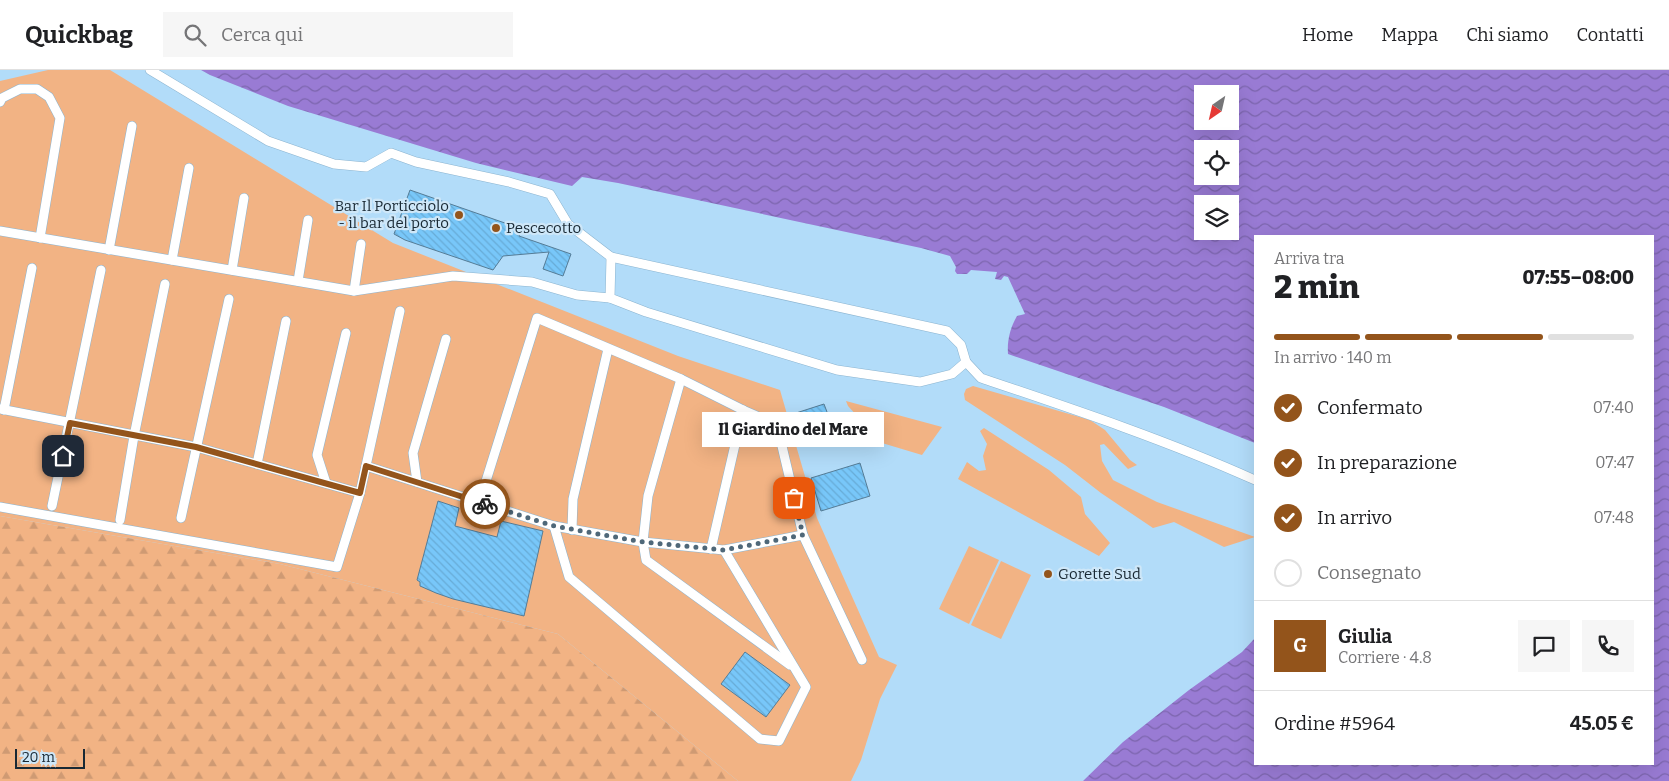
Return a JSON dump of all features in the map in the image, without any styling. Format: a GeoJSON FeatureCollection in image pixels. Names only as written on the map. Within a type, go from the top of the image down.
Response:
{"type":"FeatureCollection","features":[{"type":"Feature","properties":{"kind":"lane"},"geometry":{"type":"LineString","coordinates":[[150,70],[268,141],[334,164],[366,166],[391,153],[416,162],[509,182],[550,194],[568,224],[611,257],[947,331],[961,345],[966,362],[981,378],[1108,421],[1254,480]]}},
{"type":"Feature","properties":{"kind":"lane"},"geometry":{"type":"LineString","coordinates":[[0,102],[2,98],[20,89],[37,89],[49,97],[60,118],[40,238]]}},
{"type":"Feature","properties":{"kind":"lane"},"geometry":{"type":"LineString","coordinates":[[109,250],[132,126]]}},
{"type":"Feature","properties":{"kind":"lane"},"geometry":{"type":"LineString","coordinates":[[172,260],[189,168]]}},
{"type":"Feature","properties":{"kind":"lane"},"geometry":{"type":"LineString","coordinates":[[232,270],[244,198]]}},
{"type":"Feature","properties":{"kind":"lane"},"geometry":{"type":"LineString","coordinates":[[298,281],[308,220]]}},
{"type":"Feature","properties":{"kind":"lane"},"geometry":{"type":"LineString","coordinates":[[0,231],[354,291],[453,276],[532,282],[577,295],[610,298],[654,315],[838,370],[920,382],[952,374],[966,362]]}},
{"type":"Feature","properties":{"kind":"lane"},"geometry":{"type":"LineString","coordinates":[[354,291],[361,244]]}},
{"type":"Feature","properties":{"kind":"lane"},"geometry":{"type":"LineString","coordinates":[[610,298],[611,257]]}},
{"type":"Feature","properties":{"kind":"lane"},"geometry":{"type":"LineString","coordinates":[[32,268],[2,410],[196,447],[360,493]]}},
{"type":"Feature","properties":{"kind":"lane"},"geometry":{"type":"LineString","coordinates":[[52,506],[101,270]]}},
{"type":"Feature","properties":{"kind":"lane"},"geometry":{"type":"LineString","coordinates":[[120,520],[134,436],[165,284]]}},
{"type":"Feature","properties":{"kind":"lane"},"geometry":{"type":"LineString","coordinates":[[180,518],[229,299]]}},
{"type":"Feature","properties":{"kind":"lane"},"geometry":{"type":"LineString","coordinates":[[0,507],[337,567],[360,493],[400,311]]}},
{"type":"Feature","properties":{"kind":"lane"},"geometry":{"type":"LineString","coordinates":[[486,505],[486,481],[536,318],[681,379],[777,425],[803,535],[862,660]]}},
{"type":"Feature","properties":{"kind":"lane"},"geometry":{"type":"LineString","coordinates":[[257,464],[286,321]]}},
{"type":"Feature","properties":{"kind":"lane"},"geometry":{"type":"LineString","coordinates":[[326,483],[317,455],[346,333]]}},
{"type":"Feature","properties":{"kind":"lane"},"geometry":{"type":"LineString","coordinates":[[417,482],[413,453],[446,339]]}},
{"type":"Feature","properties":{"kind":"lane"},"geometry":{"type":"LineString","coordinates":[[572,530],[573,498],[608,349]]}},
{"type":"Feature","properties":{"kind":"lane"},"geometry":{"type":"LineString","coordinates":[[681,379],[648,496],[643,542],[646,560],[795,668]]}},
{"type":"Feature","properties":{"kind":"lane"},"geometry":{"type":"LineString","coordinates":[[711,549],[743,410]]}},
{"type":"Feature","properties":{"kind":"lane"},"geometry":{"type":"LineString","coordinates":[[366,466],[554,526],[643,542],[724,550],[803,535]]}},
{"type":"Feature","properties":{"kind":"lane"},"geometry":{"type":"LineString","coordinates":[[554,526],[569,577],[760,740],[779,741],[806,687],[724,550]]}},
{"type":"Feature","properties":{"kind":"green space"},"geometry":{"type":"Polygon","coordinates":[[[48,70],[110,70],[393,243],[678,356],[780,390],[817,518],[879,657],[897,665],[880,699],[861,760],[851,781],[738,781],[558,634],[280,564],[0,516],[0,81],[48,70]]]}},
{"type":"Feature","properties":{"kind":"green space"},"geometry":{"type":"Polygon","coordinates":[[[973,386],[1090,420],[1105,430],[1130,460],[1137,465],[1128,469],[1104,444],[1100,445],[1102,461],[1113,480],[1157,502],[1254,537],[1224,547],[1174,522],[1153,528],[1101,493],[1065,465],[965,400],[964,394],[966,389],[973,386]]]}},
{"type":"Feature","properties":{"kind":"green space"},"geometry":{"type":"Polygon","coordinates":[[[846,401],[942,427],[922,455],[882,443],[848,406],[846,401]]]}},
{"type":"Feature","properties":{"kind":"green space"},"geometry":{"type":"Polygon","coordinates":[[[984,428],[1049,470],[1081,497],[1085,514],[1110,543],[1099,556],[958,479],[967,462],[979,471],[986,470],[983,456],[987,444],[980,431],[984,428]]]}},
{"type":"Feature","properties":{"kind":"green space"},"geometry":{"type":"Polygon","coordinates":[[[0,516],[280,564],[558,634],[738,781],[0,781],[0,516]]]}},
{"type":"Feature","properties":{"kind":"green space"},"geometry":{"type":"Polygon","coordinates":[[[969,546],[999,560],[969,624],[939,609],[969,546]]]}},
{"type":"Feature","properties":{"kind":"green space"},"geometry":{"type":"Polygon","coordinates":[[[1001,561],[1031,575],[1001,639],[971,625],[1001,561]]]}},
{"type":"Feature","properties":{"kind":"water"},"geometry":{"type":"Polygon","coordinates":[[[201,70],[1669,70],[1669,781],[1083,781],[1123,742],[1189,690],[1242,652],[1254,639],[1254,765],[1654,765],[1654,235],[1254,235],[1254,443],[1164,407],[1008,354],[1012,325],[1017,316],[1025,314],[1008,277],[1004,276],[1001,280],[995,279],[997,272],[971,270],[967,274],[957,274],[955,271],[956,267],[950,256],[921,248],[618,183],[582,177],[572,186],[476,163],[288,106],[201,70]]]}},
{"type":"Feature","properties":{"kind":"building"},"geometry":{"type":"Polygon","coordinates":[[[410,190],[522,229],[519,236],[571,254],[563,276],[543,269],[549,252],[503,256],[493,270],[405,240],[394,234],[410,190]]]}},
{"type":"Feature","properties":{"kind":"building"},"geometry":{"type":"Polygon","coordinates":[[[824,404],[830,420],[798,431],[793,414],[824,404]]]}},
{"type":"Feature","properties":{"kind":"building"},"geometry":{"type":"Polygon","coordinates":[[[860,463],[870,496],[821,511],[811,478],[860,463]]]}},
{"type":"Feature","properties":{"kind":"building"},"geometry":{"type":"Polygon","coordinates":[[[438,501],[459,508],[455,526],[497,537],[501,521],[543,531],[524,616],[453,599],[420,586],[420,582],[417,580],[438,501]]]}},
{"type":"Feature","properties":{"kind":"building"},"geometry":{"type":"Polygon","coordinates":[[[745,652],[790,685],[766,717],[721,684],[745,652]]]}},
{"type":"Feature","properties":{"kind":"way so far"},"geometry":{"type":"LineString","coordinates":[[485,504],[554,526],[643,542],[724,550],[803,535],[794,498]]}},
{"type":"Feature","properties":{"kind":"place","name":"Bar Il Porticciolo - il bar del porto"},"geometry":{"type":"Point","coordinates":[459,215]}},
{"type":"Feature","properties":{"kind":"place","name":"Pescecotto"},"geometry":{"type":"Point","coordinates":[496,228]}},
{"type":"Feature","properties":{"kind":"place","name":"Il Giardino del Mare"},"geometry":{"type":"Point","coordinates":[794,498]}},
{"type":"Feature","properties":{"kind":"place","name":"Gorette Sud"},"geometry":{"type":"Point","coordinates":[1048,574]}},
{"type":"Feature","properties":{"kind":"route"},"geometry":{"type":"LineString","coordinates":[[63,456],[70,423],[196,447],[360,493],[366,466],[485,504]]}}]}
